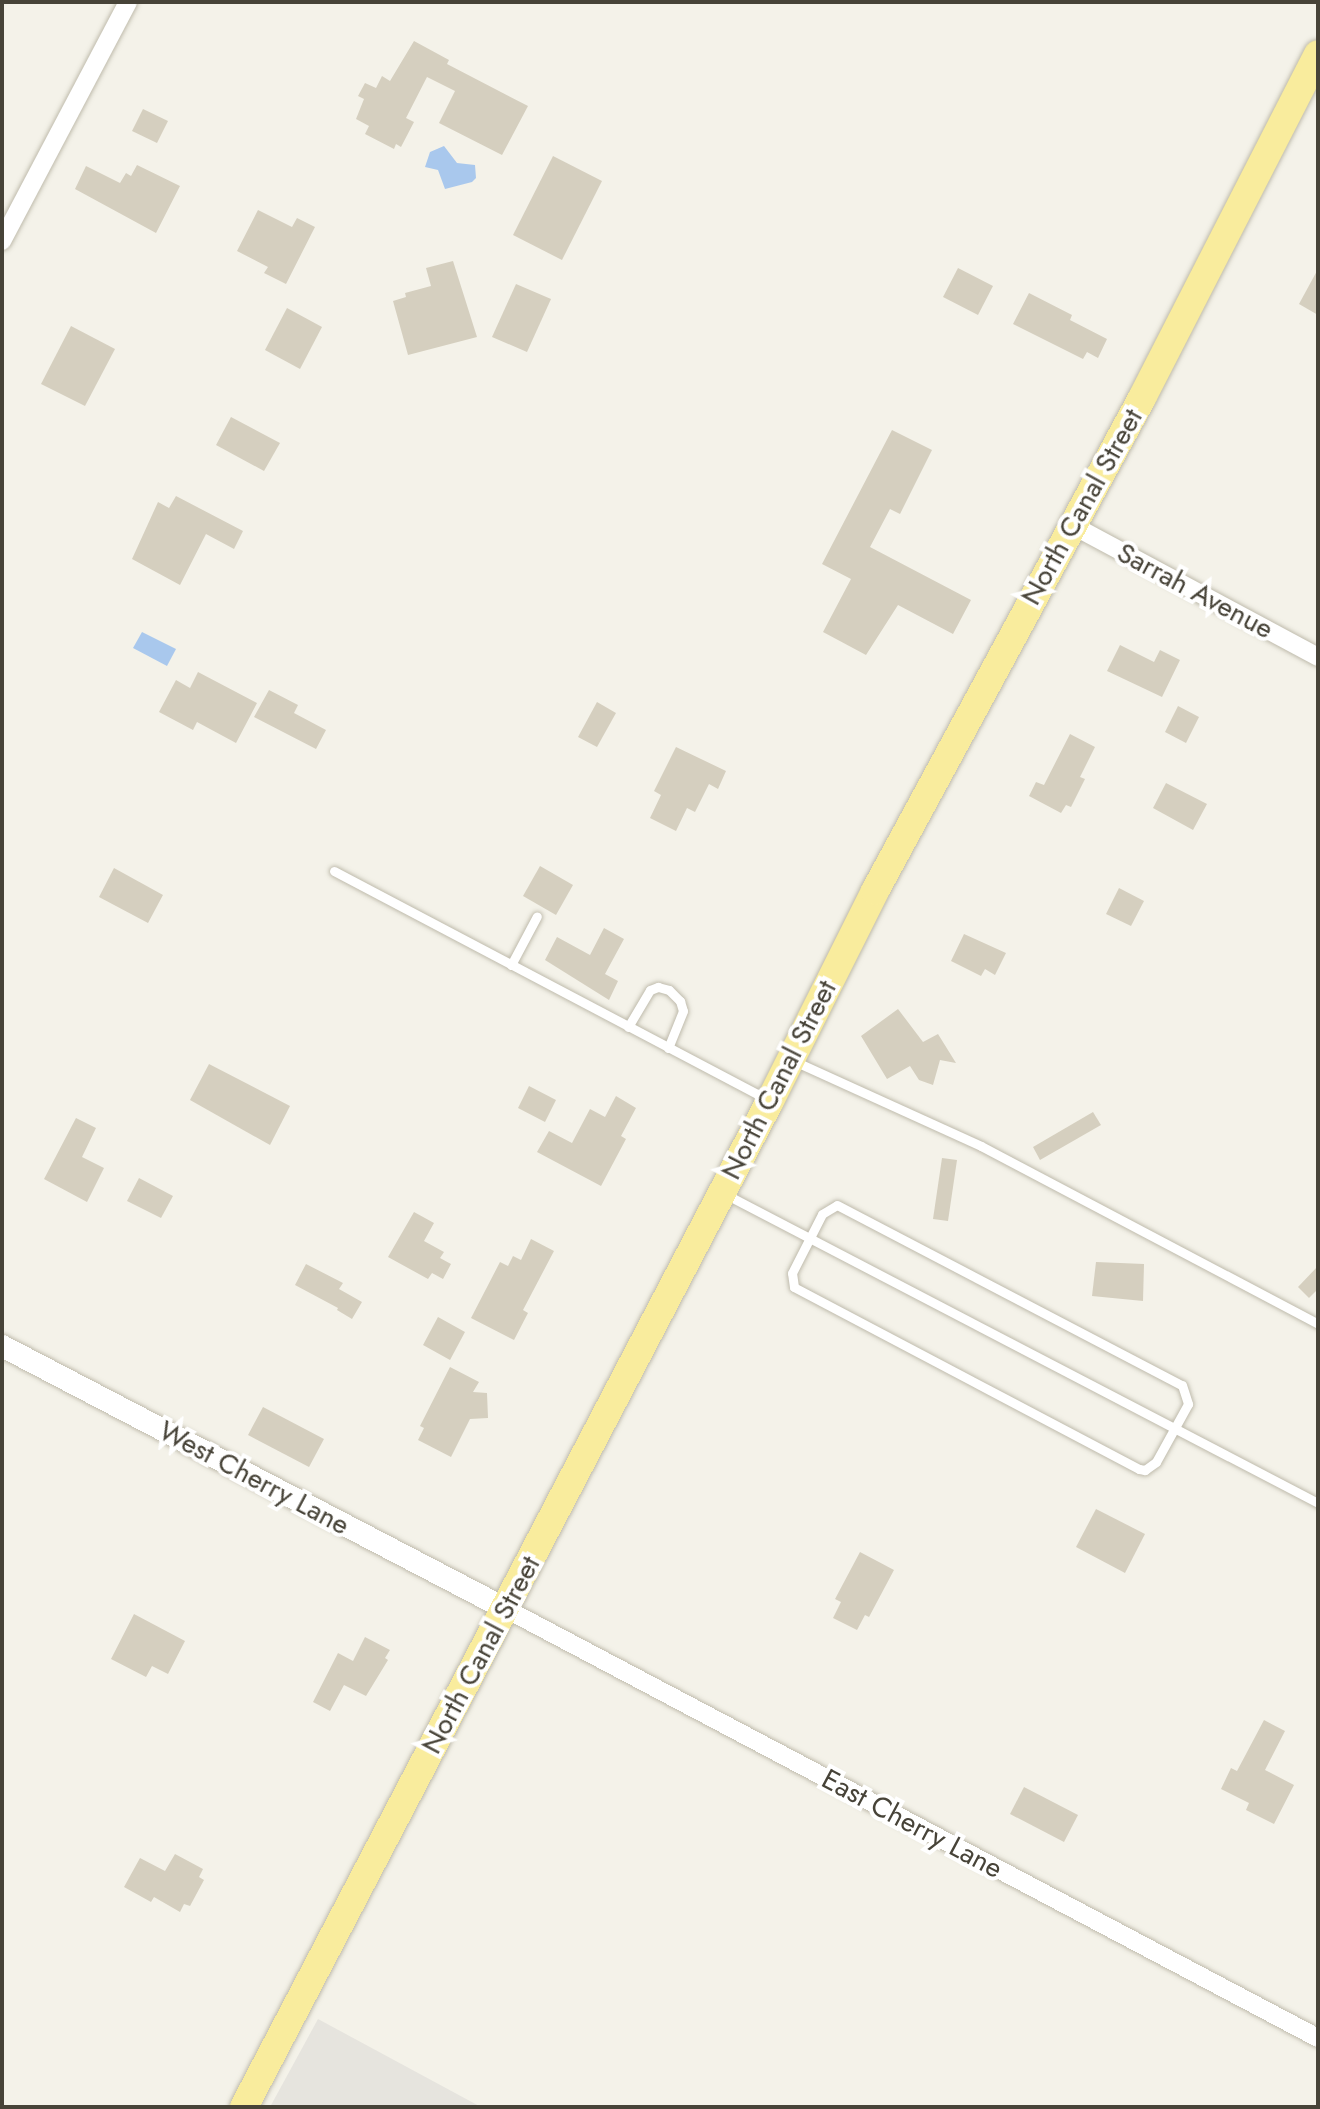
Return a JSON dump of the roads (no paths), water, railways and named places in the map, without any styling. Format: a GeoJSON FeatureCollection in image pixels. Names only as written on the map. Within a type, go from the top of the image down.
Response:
{"type":"FeatureCollection","features":[{"type":"Feature","properties":{"kind":"main road","name":"North Canal Street"},"geometry":{"type":"LineString","coordinates":[[244,2107],[770,1101],[875,891],[1142,398],[1318,54]]}},
{"type":"Feature","properties":{"kind":"street"},"geometry":{"type":"LineString","coordinates":[[2,241],[128,2]]}},
{"type":"Feature","properties":{"kind":"street","name":"Sarrah Avenue"},"geometry":{"type":"LineString","coordinates":[[1072,525],[1318,657]]}},
{"type":"Feature","properties":{"kind":"street","name":"West Cherry Lane"},"geometry":{"type":"LineString","coordinates":[[2,1346],[506,1609]]}},
{"type":"Feature","properties":{"kind":"street","name":"East Cherry Lane"},"geometry":{"type":"LineString","coordinates":[[506,1609],[1318,2038]]}},
{"type":"Feature","properties":{"kind":"lane"},"geometry":{"type":"LineString","coordinates":[[334,871],[770,1101]]}},
{"type":"Feature","properties":{"kind":"lane"},"geometry":{"type":"LineString","coordinates":[[511,965],[537,916]]}},
{"type":"Feature","properties":{"kind":"lane"},"geometry":{"type":"LineString","coordinates":[[628,1027],[650,990],[658,987],[669,990],[680,1001],[683,1011],[668,1048]]}},
{"type":"Feature","properties":{"kind":"lane"},"geometry":{"type":"LineString","coordinates":[[791,1059],[981,1146],[1318,1324]]}},
{"type":"Feature","properties":{"kind":"lane"},"geometry":{"type":"LineString","coordinates":[[722,1192],[1318,1503]]}},
{"type":"Feature","properties":{"kind":"lane"},"geometry":{"type":"LineString","coordinates":[[837,1205],[1176,1381],[1189,1399],[1156,1462],[1139,1469],[803,1294],[791,1281],[810,1238],[822,1214],[837,1205]]}},
{"type":"Feature","properties":{"kind":"water"},"geometry":{"type":"Polygon","coordinates":[[[444,146],[457,163],[475,165],[476,178],[472,182],[445,189],[438,170],[425,167],[430,152],[444,146]]]}},
{"type":"Feature","properties":{"kind":"water"},"geometry":{"type":"Polygon","coordinates":[[[142,632],[176,649],[167,666],[133,648],[142,632]]]}}]}
